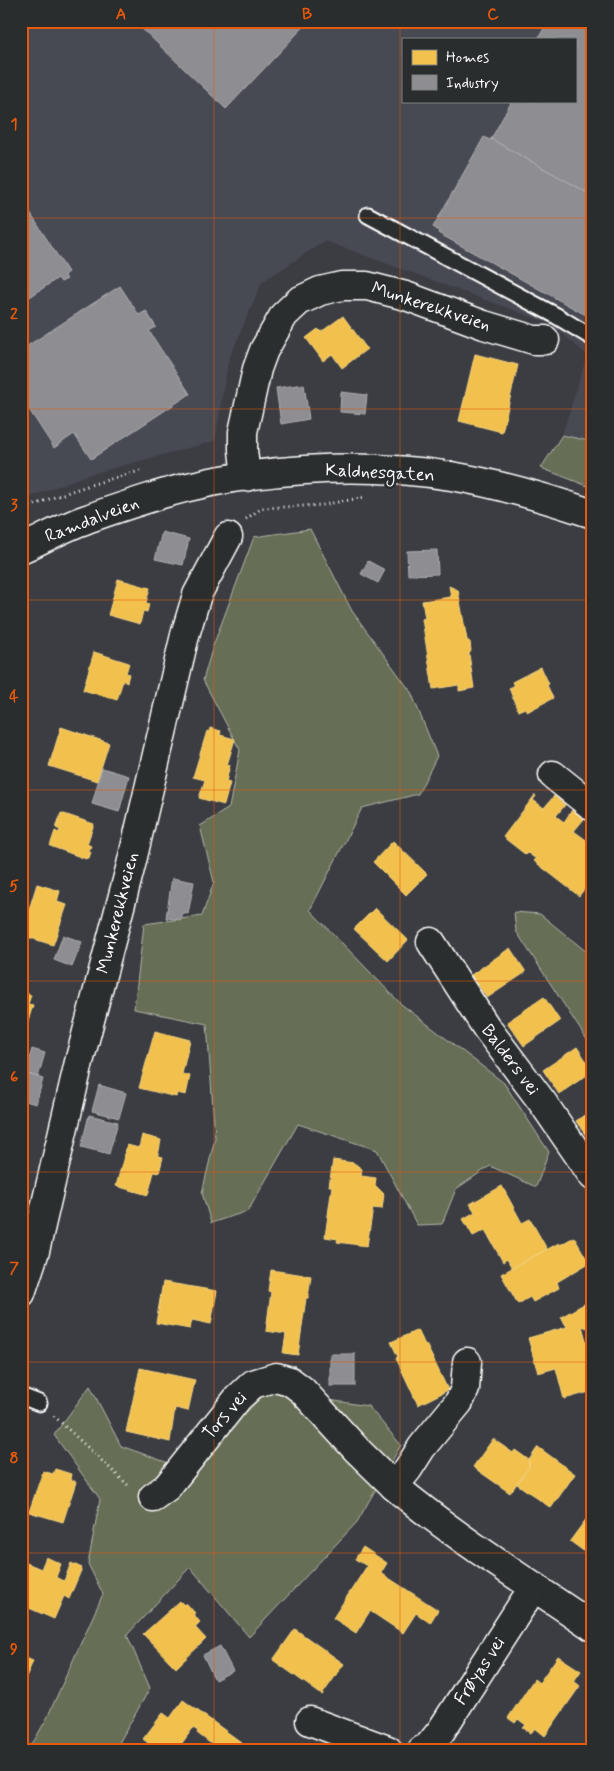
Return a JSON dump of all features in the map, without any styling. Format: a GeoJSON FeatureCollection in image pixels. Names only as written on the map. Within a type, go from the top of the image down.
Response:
{"type":"FeatureCollection","features":[{"type":"Feature","properties":{"kind":"street","name":"Munkerekkveien"},"geometry":{"type":"LineString","coordinates":[[246,477],[243,450],[244,432],[257,369],[264,350],[284,315],[299,301],[320,291],[342,286],[367,286],[406,296],[484,325],[534,340],[545,340]]}},
{"type":"Feature","properties":{"kind":"street","name":"Kaldnesgaten"},"geometry":{"type":"LineString","coordinates":[[164,494],[209,483],[246,477],[321,470],[394,470],[450,476],[514,489],[593,514]]}},
{"type":"Feature","properties":{"kind":"street","name":"Ramdalveien"},"geometry":{"type":"LineString","coordinates":[[21,548],[86,519],[164,494]]}},
{"type":"Feature","properties":{"kind":"street","name":"Munkerekkveien"},"geometry":{"type":"LineString","coordinates":[[21,1293],[35,1251],[79,1062],[130,865],[185,635],[197,595],[228,537]]}},
{"type":"Feature","properties":{"kind":"street"},"geometry":{"type":"LineString","coordinates":[[553,775],[593,806]]}},
{"type":"Feature","properties":{"kind":"street","name":"Balders vei"},"geometry":{"type":"LineString","coordinates":[[431,942],[486,1027],[543,1103],[593,1176]]}},
{"type":"Feature","properties":{"kind":"street"},"geometry":{"type":"LineString","coordinates":[[394,1486],[422,1447],[459,1402],[464,1389],[467,1362]]}},
{"type":"Feature","properties":{"kind":"street","name":"Tors vei"},"geometry":{"type":"LineString","coordinates":[[153,1497],[166,1487],[238,1398],[253,1384],[276,1377],[290,1381],[302,1390],[357,1450],[418,1506],[533,1588],[593,1627]]}},
{"type":"Feature","properties":{"kind":"street","name":"Frøyas vei"},"geometry":{"type":"LineString","coordinates":[[422,1750],[428,1747],[441,1731],[533,1588]]}},
{"type":"Feature","properties":{"kind":"street"},"geometry":{"type":"LineString","coordinates":[[310,1721],[388,1750]]}},
{"type":"Feature","properties":{"kind":"lane"},"geometry":{"type":"LineString","coordinates":[[368,215],[555,315],[593,338]]}},
{"type":"Feature","properties":{"kind":"lane"},"geometry":{"type":"LineString","coordinates":[[21,1396],[39,1403]]}},
{"type":"Feature","properties":{"kind":"path"},"geometry":{"type":"LineString","coordinates":[[228,537],[250,515],[262,508],[323,506],[374,496]]}},
{"type":"Feature","properties":{"kind":"path"},"geometry":{"type":"LineString","coordinates":[[39,1403],[131,1487],[142,1495],[153,1497]]}},
{"type":"Feature","properties":{"kind":"shaded area"},"geometry":{"type":"Polygon","coordinates":[[[21,21],[593,21],[593,442],[562,435],[587,355],[551,324],[325,241],[262,282],[228,362],[215,441],[84,476],[21,501],[21,21]]]}},
{"type":"Feature","properties":{"kind":"green space"},"geometry":{"type":"Polygon","coordinates":[[[562,435],[593,442],[593,488],[541,468],[562,435]]]}},
{"type":"Feature","properties":{"kind":"green space"},"geometry":{"type":"Polygon","coordinates":[[[310,529],[352,611],[411,692],[437,756],[418,794],[362,808],[310,910],[401,1004],[504,1083],[549,1152],[536,1187],[490,1166],[456,1189],[442,1224],[417,1225],[377,1150],[298,1124],[248,1211],[211,1223],[202,1193],[215,1138],[207,1024],[134,1009],[144,924],[202,916],[214,882],[200,826],[229,808],[240,750],[203,680],[213,646],[254,537],[310,529]]]}},
{"type":"Feature","properties":{"kind":"green space"},"geometry":{"type":"Polygon","coordinates":[[[514,912],[540,914],[593,957],[593,1049],[516,931],[514,912]]]}},
{"type":"Feature","properties":{"kind":"green space"},"geometry":{"type":"Polygon","coordinates":[[[294,1365],[322,1399],[368,1406],[401,1445],[357,1522],[249,1637],[190,1567],[127,1635],[150,1688],[115,1750],[29,1750],[47,1718],[103,1594],[88,1564],[100,1499],[54,1435],[90,1386],[121,1446],[188,1470],[294,1365]]]}},
{"type":"Feature","properties":{"kind":"building: Homes"},"geometry":{"type":"Polygon","coordinates":[[[343,316],[367,349],[342,368],[332,354],[323,361],[306,338],[318,329],[321,332],[343,316]]]}},
{"type":"Feature","properties":{"kind":"building: Homes"},"geometry":{"type":"Polygon","coordinates":[[[475,354],[518,365],[502,432],[459,421],[475,354]]]}},
{"type":"Feature","properties":{"kind":"building: Homes"},"geometry":{"type":"Polygon","coordinates":[[[118,579],[150,588],[146,603],[149,604],[147,612],[143,611],[140,624],[108,615],[118,579]]]}},
{"type":"Feature","properties":{"kind":"building: Homes"},"geometry":{"type":"Polygon","coordinates":[[[449,586],[458,590],[467,640],[470,642],[471,651],[469,654],[474,688],[459,691],[459,685],[433,689],[422,619],[425,618],[422,601],[451,597],[449,586]]]}},
{"type":"Feature","properties":{"kind":"building: Homes"},"geometry":{"type":"Polygon","coordinates":[[[94,652],[129,663],[126,673],[129,674],[127,682],[123,680],[117,700],[83,690],[94,652]]]}},
{"type":"Feature","properties":{"kind":"building: Homes"},"geometry":{"type":"Polygon","coordinates":[[[541,667],[553,698],[527,712],[525,708],[518,711],[509,688],[514,686],[512,682],[541,667]]]}},
{"type":"Feature","properties":{"kind":"building: Homes"},"geometry":{"type":"Polygon","coordinates":[[[61,727],[109,743],[97,781],[49,766],[61,727]]]}},
{"type":"Feature","properties":{"kind":"building: Homes"},"geometry":{"type":"Polygon","coordinates":[[[210,728],[221,731],[220,735],[235,739],[227,765],[230,765],[226,782],[230,783],[224,805],[199,798],[205,780],[193,777],[207,731],[209,732],[210,728]]]}},
{"type":"Feature","properties":{"kind":"building: Homes"},"geometry":{"type":"Polygon","coordinates":[[[535,795],[533,800],[544,808],[554,796],[565,805],[556,816],[564,822],[572,810],[584,819],[574,831],[593,845],[593,888],[588,884],[579,896],[534,861],[536,859],[528,853],[526,855],[503,837],[535,795]]]}},
{"type":"Feature","properties":{"kind":"building: Homes"},"geometry":{"type":"Polygon","coordinates":[[[61,813],[94,824],[87,844],[91,846],[89,858],[86,859],[50,846],[55,831],[59,833],[60,830],[56,828],[61,813]]]}},
{"type":"Feature","properties":{"kind":"building: Homes"},"geometry":{"type":"Polygon","coordinates":[[[393,841],[427,874],[406,895],[373,862],[393,841]]]}},
{"type":"Feature","properties":{"kind":"building: Homes"},"geometry":{"type":"Polygon","coordinates":[[[37,884],[60,891],[57,902],[67,905],[53,945],[21,935],[37,884]]]}},
{"type":"Feature","properties":{"kind":"building: Homes"},"geometry":{"type":"Polygon","coordinates":[[[375,908],[408,940],[388,961],[354,929],[375,908]]]}},
{"type":"Feature","properties":{"kind":"building: Homes"},"geometry":{"type":"Polygon","coordinates":[[[510,948],[526,972],[487,998],[471,975],[510,948]]]}},
{"type":"Feature","properties":{"kind":"building: Homes"},"geometry":{"type":"Polygon","coordinates":[[[21,991],[31,995],[28,1004],[33,1005],[23,1037],[21,1037],[21,991]]]}},
{"type":"Feature","properties":{"kind":"building: Homes"},"geometry":{"type":"Polygon","coordinates":[[[544,997],[560,1021],[524,1046],[507,1022],[544,997]]]}},
{"type":"Feature","properties":{"kind":"building: Homes"},"geometry":{"type":"Polygon","coordinates":[[[155,1031],[190,1040],[182,1074],[190,1076],[186,1095],[177,1093],[176,1097],[139,1088],[155,1031]]]}},
{"type":"Feature","properties":{"kind":"building: Homes"},"geometry":{"type":"Polygon","coordinates":[[[577,1047],[593,1071],[559,1094],[543,1070],[577,1047]]]}},
{"type":"Feature","properties":{"kind":"building: Homes"},"geometry":{"type":"Polygon","coordinates":[[[593,1109],[593,1143],[592,1144],[576,1121],[593,1109]]]}},
{"type":"Feature","properties":{"kind":"building: Homes"},"geometry":{"type":"Polygon","coordinates":[[[142,1135],[161,1140],[158,1156],[163,1157],[159,1173],[154,1172],[148,1195],[116,1186],[127,1145],[139,1148],[142,1135]]]}},
{"type":"Feature","properties":{"kind":"building: Homes"},"geometry":{"type":"Polygon","coordinates":[[[333,1160],[354,1163],[362,1169],[361,1176],[376,1178],[375,1185],[384,1194],[382,1209],[373,1208],[367,1246],[337,1242],[338,1239],[325,1237],[332,1186],[329,1186],[333,1160]]]}},
{"type":"Feature","properties":{"kind":"building: Homes"},"geometry":{"type":"Polygon","coordinates":[[[502,1186],[522,1223],[530,1219],[547,1249],[512,1268],[507,1259],[503,1262],[485,1230],[473,1236],[463,1219],[475,1212],[470,1204],[502,1186]]]}},
{"type":"Feature","properties":{"kind":"building: Homes"},"geometry":{"type":"Polygon","coordinates":[[[574,1237],[589,1263],[557,1282],[559,1288],[533,1302],[530,1297],[518,1304],[501,1274],[574,1237]]]}},
{"type":"Feature","properties":{"kind":"building: Homes"},"geometry":{"type":"Polygon","coordinates":[[[271,1270],[311,1276],[298,1355],[283,1353],[286,1334],[266,1331],[271,1292],[268,1291],[271,1270]]]}},
{"type":"Feature","properties":{"kind":"building: Homes"},"geometry":{"type":"Polygon","coordinates":[[[163,1282],[217,1291],[211,1324],[192,1320],[190,1329],[156,1323],[163,1282]]]}},
{"type":"Feature","properties":{"kind":"building: Homes"},"geometry":{"type":"Polygon","coordinates":[[[593,1299],[593,1330],[582,1326],[593,1365],[593,1391],[564,1399],[556,1368],[538,1373],[528,1338],[567,1327],[561,1317],[593,1299]]]}},
{"type":"Feature","properties":{"kind":"building: Homes"},"geometry":{"type":"Polygon","coordinates":[[[418,1330],[448,1390],[418,1405],[396,1358],[398,1357],[391,1342],[418,1330]]]}},
{"type":"Feature","properties":{"kind":"building: Homes"},"geometry":{"type":"Polygon","coordinates":[[[140,1368],[195,1380],[188,1411],[175,1408],[170,1442],[126,1432],[140,1368]]]}},
{"type":"Feature","properties":{"kind":"building: Homes"},"geometry":{"type":"Polygon","coordinates":[[[493,1439],[513,1453],[515,1450],[529,1460],[529,1467],[510,1493],[473,1467],[493,1439]]]}},
{"type":"Feature","properties":{"kind":"building: Homes"},"geometry":{"type":"Polygon","coordinates":[[[538,1447],[575,1474],[551,1508],[517,1484],[529,1467],[529,1460],[538,1447]]]}},
{"type":"Feature","properties":{"kind":"building: Homes"},"geometry":{"type":"Polygon","coordinates":[[[55,1469],[71,1474],[70,1479],[76,1482],[63,1522],[29,1512],[43,1471],[53,1474],[55,1469]]]}},
{"type":"Feature","properties":{"kind":"building: Homes"},"geometry":{"type":"Polygon","coordinates":[[[590,1514],[593,1516],[593,1554],[590,1552],[589,1555],[570,1541],[590,1514]]]}},
{"type":"Feature","properties":{"kind":"building: Homes"},"geometry":{"type":"Polygon","coordinates":[[[363,1547],[387,1563],[381,1573],[438,1610],[430,1623],[416,1613],[403,1633],[370,1611],[356,1633],[333,1618],[367,1566],[355,1559],[363,1547]]]}},
{"type":"Feature","properties":{"kind":"building: Homes"},"geometry":{"type":"Polygon","coordinates":[[[46,1557],[61,1564],[56,1577],[64,1581],[71,1563],[82,1568],[69,1599],[64,1596],[54,1619],[29,1608],[26,1614],[21,1612],[21,1577],[27,1563],[41,1569],[46,1557]]]}},
{"type":"Feature","properties":{"kind":"building: Homes"},"geometry":{"type":"Polygon","coordinates":[[[180,1601],[184,1605],[186,1603],[195,1613],[193,1614],[200,1622],[195,1627],[206,1639],[176,1668],[143,1634],[180,1601]]]}},
{"type":"Feature","properties":{"kind":"building: Homes"},"geometry":{"type":"Polygon","coordinates":[[[295,1629],[344,1664],[322,1695],[273,1660],[295,1629]]]}},
{"type":"Feature","properties":{"kind":"building: Homes"},"geometry":{"type":"Polygon","coordinates":[[[21,1656],[33,1661],[21,1689],[21,1656]]]}},
{"type":"Feature","properties":{"kind":"building: Homes"},"geometry":{"type":"Polygon","coordinates":[[[558,1656],[581,1671],[574,1681],[580,1686],[545,1736],[535,1728],[531,1733],[523,1728],[526,1725],[518,1719],[515,1723],[508,1718],[534,1679],[539,1683],[558,1656]]]}},
{"type":"Feature","properties":{"kind":"building: Homes"},"geometry":{"type":"Polygon","coordinates":[[[183,1700],[241,1742],[235,1750],[219,1750],[193,1728],[177,1750],[157,1750],[143,1739],[163,1713],[170,1718],[183,1700]]]}},
{"type":"Feature","properties":{"kind":"building: Industry"},"geometry":{"type":"Polygon","coordinates":[[[134,21],[309,21],[226,109],[134,21]]]}},
{"type":"Feature","properties":{"kind":"building: Industry"},"geometry":{"type":"Polygon","coordinates":[[[548,21],[593,21],[593,196],[491,139],[511,102],[576,102],[576,38],[539,38],[548,21]]]}},
{"type":"Feature","properties":{"kind":"building: Industry"},"geometry":{"type":"Polygon","coordinates":[[[484,137],[491,139],[593,196],[593,319],[438,233],[439,231],[433,227],[484,137]]]}},
{"type":"Feature","properties":{"kind":"building: Industry"},"geometry":{"type":"Polygon","coordinates":[[[21,199],[68,272],[64,275],[67,279],[61,282],[58,278],[21,303],[21,199]]]}},
{"type":"Feature","properties":{"kind":"building: Industry"},"geometry":{"type":"Polygon","coordinates":[[[120,286],[139,315],[146,311],[156,327],[149,331],[190,394],[91,459],[74,434],[54,448],[21,397],[21,350],[120,286]]]}},
{"type":"Feature","properties":{"kind":"building: Industry"},"geometry":{"type":"Polygon","coordinates":[[[304,384],[309,419],[281,424],[276,388],[304,384]]]}},
{"type":"Feature","properties":{"kind":"building: Industry"},"geometry":{"type":"Polygon","coordinates":[[[341,392],[367,395],[365,414],[340,412],[341,392]]]}},
{"type":"Feature","properties":{"kind":"building: Industry"},"geometry":{"type":"Polygon","coordinates":[[[162,532],[189,539],[183,565],[155,559],[162,532]]]}},
{"type":"Feature","properties":{"kind":"building: Industry"},"geometry":{"type":"Polygon","coordinates":[[[437,550],[438,574],[408,575],[407,551],[437,550]]]}},
{"type":"Feature","properties":{"kind":"building: Industry"},"geometry":{"type":"Polygon","coordinates":[[[368,561],[385,570],[378,583],[361,574],[368,561]]]}},
{"type":"Feature","properties":{"kind":"building: Industry"},"geometry":{"type":"Polygon","coordinates":[[[102,768],[129,776],[119,812],[92,804],[102,768]]]}},
{"type":"Feature","properties":{"kind":"building: Industry"},"geometry":{"type":"Polygon","coordinates":[[[172,878],[194,882],[188,914],[183,913],[181,920],[166,918],[172,878]]]}},
{"type":"Feature","properties":{"kind":"building: Industry"},"geometry":{"type":"Polygon","coordinates":[[[63,935],[82,942],[72,967],[54,960],[63,935]]]}},
{"type":"Feature","properties":{"kind":"building: Industry"},"geometry":{"type":"Polygon","coordinates":[[[32,1049],[45,1053],[38,1077],[25,1073],[32,1049]]]}},
{"type":"Feature","properties":{"kind":"building: Industry"},"geometry":{"type":"Polygon","coordinates":[[[21,1072],[43,1079],[36,1104],[21,1100],[21,1072]]]}},
{"type":"Feature","properties":{"kind":"building: Industry"},"geometry":{"type":"Polygon","coordinates":[[[99,1085],[126,1093],[119,1118],[92,1111],[99,1085]]]}},
{"type":"Feature","properties":{"kind":"building: Industry"},"geometry":{"type":"Polygon","coordinates":[[[89,1115],[118,1122],[109,1154],[81,1147],[89,1115]]]}},
{"type":"Feature","properties":{"kind":"building: Industry"},"geometry":{"type":"Polygon","coordinates":[[[330,1354],[355,1354],[355,1386],[330,1386],[330,1354]]]}},
{"type":"Feature","properties":{"kind":"building: Industry"},"geometry":{"type":"Polygon","coordinates":[[[220,1646],[233,1671],[215,1680],[203,1655],[220,1646]]]}}]}
